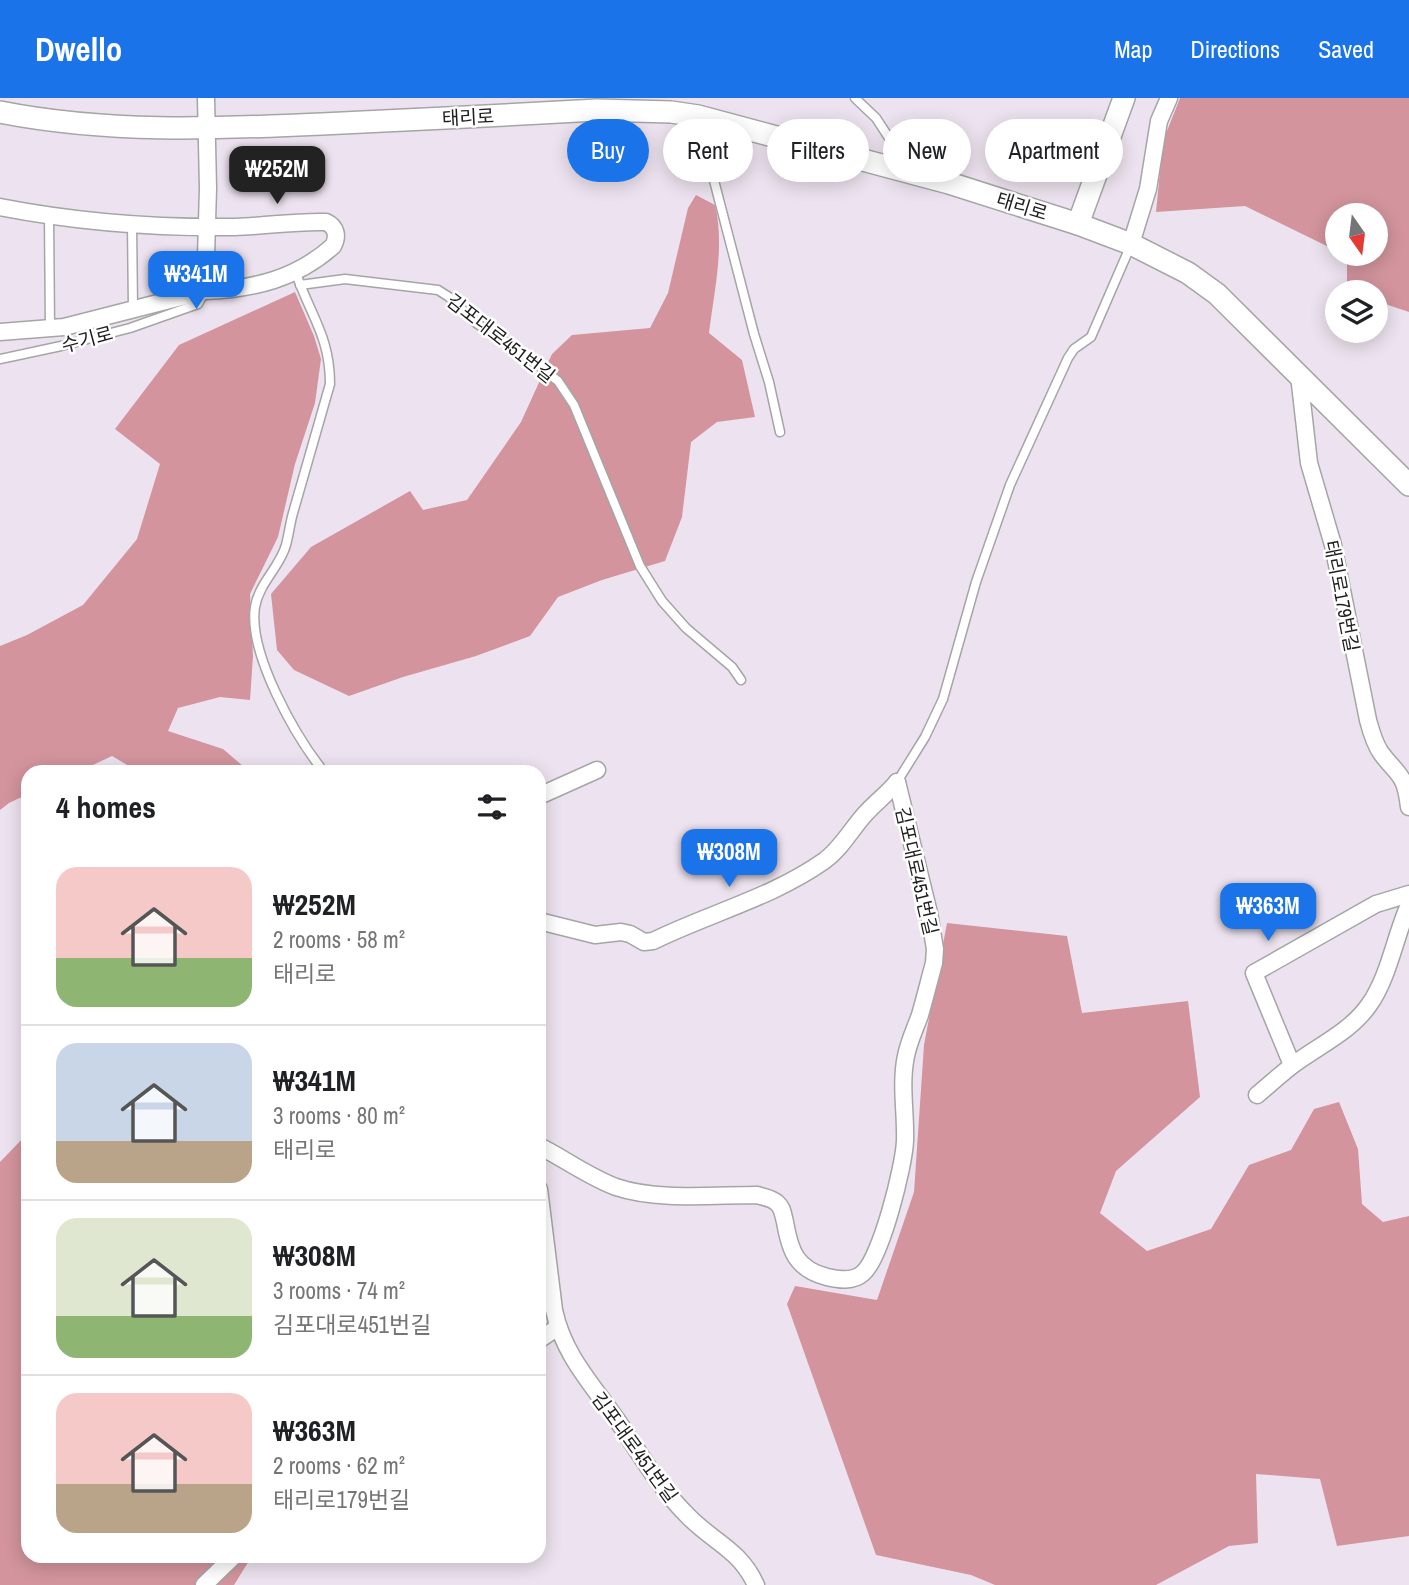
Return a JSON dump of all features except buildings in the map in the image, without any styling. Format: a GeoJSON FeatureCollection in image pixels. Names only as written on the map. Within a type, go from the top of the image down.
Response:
{"type":"FeatureCollection","features":[{"type":"Feature","properties":{"kind":"street"},"geometry":{"type":"LineString","coordinates":[[205,291],[206,98]]}},
{"type":"Feature","properties":{"kind":"street"},"geometry":{"type":"LineString","coordinates":[[1078,224],[1124,98]]}},
{"type":"Feature","properties":{"kind":"street"},"geometry":{"type":"LineString","coordinates":[[1131,244],[1143,211],[1159,121],[1169,98]]}},
{"type":"Feature","properties":{"kind":"street","name":"태리로"},"geometry":{"type":"LineString","coordinates":[[0,112],[46,121],[102,127],[206,130],[597,110],[671,112],[698,116],[883,165]]}},
{"type":"Feature","properties":{"kind":"street","name":"태리로"},"geometry":{"type":"LineString","coordinates":[[941,182],[1078,224],[1131,244],[1188,273],[1217,294],[1409,485]]}},
{"type":"Feature","properties":{"kind":"street"},"geometry":{"type":"LineString","coordinates":[[0,207],[132,224],[207,227],[319,222],[331,224],[336,234],[333,246],[298,279],[205,291],[50,328],[0,332]]}},
{"type":"Feature","properties":{"kind":"street","name":"태리로179번길"},"geometry":{"type":"LineString","coordinates":[[1299,375],[1309,463],[1333,545],[1368,720],[1376,744],[1405,782],[1409,807]]}},
{"type":"Feature","properties":{"kind":"street"},"geometry":{"type":"LineString","coordinates":[[546,793],[597,770]]}},
{"type":"Feature","properties":{"kind":"street","name":"김포대로451번길"},"geometry":{"type":"LineString","coordinates":[[546,923],[595,935],[621,932],[644,942],[653,941],[710,915],[763,897],[823,862],[869,809],[897,782]]}},
{"type":"Feature","properties":{"kind":"street","name":"김포대로451번길"},"geometry":{"type":"LineString","coordinates":[[546,1150],[600,1180],[631,1191],[673,1195],[758,1195],[770,1198],[778,1203],[783,1212],[789,1245],[801,1264],[825,1276],[842,1280],[863,1273],[878,1248],[898,1179],[905,1144],[906,1056],[929,981],[935,949],[929,913],[897,782]]}},
{"type":"Feature","properties":{"kind":"street"},"geometry":{"type":"LineString","coordinates":[[1292,1065],[1254,973],[1376,904],[1409,894]]}},
{"type":"Feature","properties":{"kind":"street"},"geometry":{"type":"LineString","coordinates":[[1257,1095],[1292,1065],[1358,1018],[1370,1003],[1386,971],[1409,905]]}},
{"type":"Feature","properties":{"kind":"street","name":"김포대로451번길"},"geometry":{"type":"LineString","coordinates":[[546,1240],[558,1327],[582,1374],[614,1416],[655,1479],[694,1523],[743,1561],[756,1585]]}},
{"type":"Feature","properties":{"kind":"street"},"geometry":{"type":"LineString","coordinates":[[546,1335],[558,1327]]}},
{"type":"Feature","properties":{"kind":"street"},"geometry":{"type":"LineString","coordinates":[[204,1585],[227,1563]]}},
{"type":"Feature","properties":{"kind":"lane"},"geometry":{"type":"LineString","coordinates":[[855,98],[883,129]]}},
{"type":"Feature","properties":{"kind":"lane"},"geometry":{"type":"LineString","coordinates":[[698,116],[780,432]]}},
{"type":"Feature","properties":{"kind":"lane"},"geometry":{"type":"LineString","coordinates":[[48,215],[50,328]]}},
{"type":"Feature","properties":{"kind":"lane"},"geometry":{"type":"LineString","coordinates":[[132,224],[133,309]]}},
{"type":"Feature","properties":{"kind":"lane"},"geometry":{"type":"LineString","coordinates":[[897,782],[925,737],[943,699],[976,582],[1015,470],[1068,358],[1074,349],[1091,337],[1131,244]]}},
{"type":"Feature","properties":{"kind":"lane"},"geometry":{"type":"LineString","coordinates":[[298,279],[324,337],[330,367],[330,384],[286,547],[262,587],[254,620],[261,654],[286,714],[319,765]]}},
{"type":"Feature","properties":{"kind":"lane","name":"김포대로451번길"},"geometry":{"type":"LineString","coordinates":[[298,279],[345,279],[438,290],[476,323],[518,350],[558,381],[574,405],[639,566],[662,601],[686,628],[732,667],[741,680]]}},
{"type":"Feature","properties":{"kind":"lane","name":"수기로"},"geometry":{"type":"LineString","coordinates":[[0,359],[61,346],[165,317],[198,304],[205,291]]}},
{"type":"Feature","properties":{"kind":"shaded area"},"geometry":{"type":"Polygon","coordinates":[[[1180,98],[1409,98],[1409,312],[1388,305],[1388,280],[1347,280],[1347,266],[1388,266],[1388,203],[1325,203],[1325,245],[1245,206],[1156,212],[1163,141],[1180,98]]]}},
{"type":"Feature","properties":{"kind":"shaded area"},"geometry":{"type":"Polygon","coordinates":[[[696,195],[715,205],[718,221],[718,269],[709,333],[742,360],[755,417],[717,422],[691,442],[682,517],[665,561],[558,597],[530,636],[349,696],[294,670],[277,650],[271,594],[311,547],[410,491],[423,510],[467,500],[521,422],[552,354],[572,335],[650,328],[668,293],[688,208],[696,195]]]}},
{"type":"Feature","properties":{"kind":"shaded area"},"geometry":{"type":"Polygon","coordinates":[[[295,292],[321,359],[315,403],[295,464],[278,537],[250,594],[253,656],[250,700],[220,697],[178,708],[168,731],[223,749],[242,765],[127,765],[112,756],[93,765],[21,765],[21,797],[0,810],[0,646],[83,605],[137,539],[160,464],[115,429],[179,345],[295,292]]]}},
{"type":"Feature","properties":{"kind":"shaded area"},"geometry":{"type":"Polygon","coordinates":[[[947,923],[1067,936],[1082,1013],[1188,1001],[1200,1097],[1116,1171],[1100,1213],[1147,1251],[1211,1229],[1249,1165],[1291,1150],[1314,1109],[1339,1102],[1358,1149],[1362,1204],[1383,1222],[1409,1216],[1409,1536],[1337,1546],[1320,1479],[1256,1474],[1258,1543],[1229,1546],[1156,1585],[995,1585],[971,1575],[876,1555],[787,1304],[795,1286],[877,1300],[914,1192],[924,1045],[947,923]]]}},
{"type":"Feature","properties":{"kind":"shaded area"},"geometry":{"type":"Polygon","coordinates":[[[21,1140],[21,1563],[248,1563],[234,1585],[0,1585],[0,1162],[21,1140]]]}}]}
